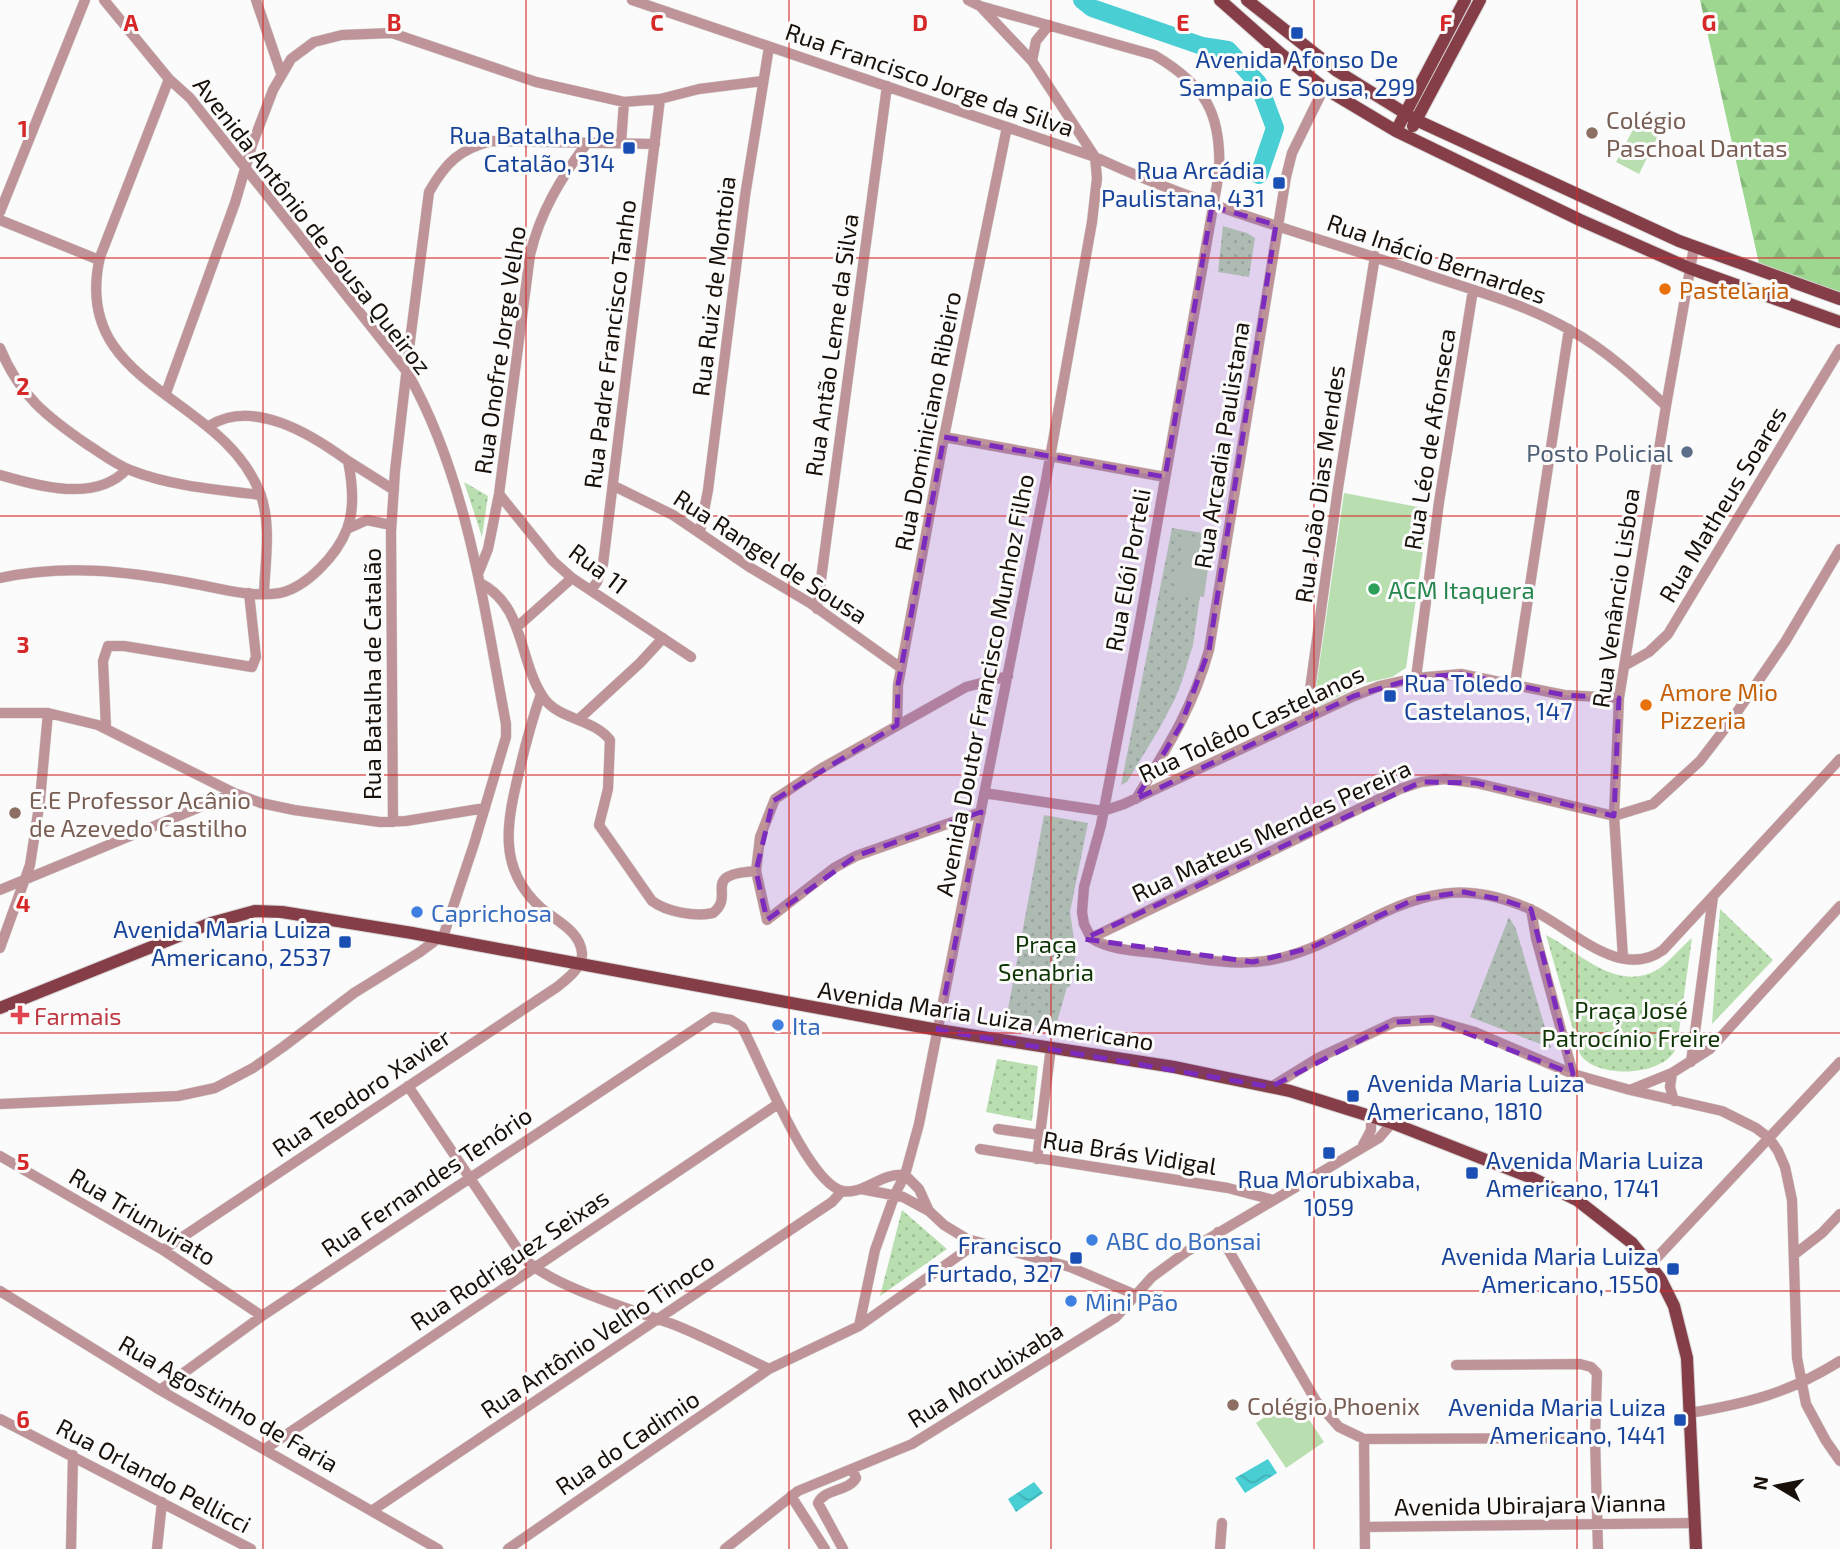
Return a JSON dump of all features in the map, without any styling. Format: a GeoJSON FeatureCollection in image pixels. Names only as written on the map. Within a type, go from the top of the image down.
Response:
{"type":"FeatureCollection","features":[{"type":"Feature","properties":{"kind":"main road"},"geometry":{"type":"LineString","coordinates":[[1247,0],[1337,71],[1410,116],[1600,206],[1694,247],[1840,299]]}},
{"type":"Feature","properties":{"kind":"main road"},"geometry":{"type":"LineString","coordinates":[[1402,134],[1465,0]]}},
{"type":"Feature","properties":{"kind":"main road"},"geometry":{"type":"LineString","coordinates":[[1410,116],[1480,0]]}},
{"type":"Feature","properties":{"kind":"main road"},"geometry":{"type":"LineString","coordinates":[[1225,2],[1324,88],[1402,134],[1580,220],[1689,268],[1840,323]]}},
{"type":"Feature","properties":{"kind":"main road","name":"Avenida Maria Luiza Americano"},"geometry":{"type":"LineString","coordinates":[[0,1007],[211,923],[255,911],[282,912],[438,937],[938,1030],[1174,1067],[1290,1091],[1371,1116],[1532,1178],[1577,1200],[1632,1243],[1650,1265],[1668,1291],[1682,1330],[1689,1375],[1696,1549]]}},
{"type":"Feature","properties":{"kind":"street"},"geometry":{"type":"LineString","coordinates":[[0,212],[85,0]]}},
{"type":"Feature","properties":{"kind":"street","name":"Avenida Antônio de Sousa Queiroz"},"geometry":{"type":"LineString","coordinates":[[104,0],[169,79],[190,98],[407,372],[428,411],[438,439],[458,499],[479,579],[506,731],[451,916],[443,934],[438,937]]}},
{"type":"Feature","properties":{"kind":"street"},"geometry":{"type":"LineString","coordinates":[[256,0],[281,73]]}},
{"type":"Feature","properties":{"kind":"street","name":"Rua Francisco Jorge da Silva"},"geometry":{"type":"LineString","coordinates":[[632,0],[1095,157],[1212,206]]}},
{"type":"Feature","properties":{"kind":"street"},"geometry":{"type":"LineString","coordinates":[[968,0],[980,6],[1032,61],[1095,157]]}},
{"type":"Feature","properties":{"kind":"street","name":"Rua Elói Porteli"},"geometry":{"type":"LineString","coordinates":[[980,6],[1154,55],[1178,69],[1196,86],[1212,111],[1219,140],[1219,173],[1192,332],[1103,811],[1082,899],[1084,924],[1091,937]]}},
{"type":"Feature","properties":{"kind":"street"},"geometry":{"type":"LineString","coordinates":[[1032,61],[1036,41],[1049,25]]}},
{"type":"Feature","properties":{"kind":"street"},"geometry":{"type":"LineString","coordinates":[[166,393],[261,120],[281,73],[299,51],[314,43],[342,35],[392,33],[536,82],[624,102],[660,99],[699,89],[763,81]]}},
{"type":"Feature","properties":{"kind":"street","name":"Rua Ruiz de Montoia"},"geometry":{"type":"LineString","coordinates":[[700,532],[708,490],[745,196],[769,47]]}},
{"type":"Feature","properties":{"kind":"street"},"geometry":{"type":"LineString","coordinates":[[169,79],[99,260],[96,275],[99,320],[120,357],[209,426],[247,468],[261,495],[265,511],[264,594]]}},
{"type":"Feature","properties":{"kind":"street","name":"Rua Antão Leme da Silva"},"geometry":{"type":"LineString","coordinates":[[817,609],[887,86]]}},
{"type":"Feature","properties":{"kind":"street","name":"Rua Arcadia Paulistana"},"geometry":{"type":"LineString","coordinates":[[1136,799],[1181,725],[1201,680],[1210,647],[1276,225],[1292,153],[1324,88]]}},
{"type":"Feature","properties":{"kind":"street","name":"Rua Padre Francisco Tanho"},"geometry":{"type":"LineString","coordinates":[[591,590],[603,564],[614,486],[660,99]]}},
{"type":"Feature","properties":{"kind":"street"},"geometry":{"type":"LineString","coordinates":[[621,143],[624,102]]}},
{"type":"Feature","properties":{"kind":"street","name":"Rua Dominiciano Ribeiro"},"geometry":{"type":"LineString","coordinates":[[897,725],[897,694],[901,668],[944,436],[1007,127]]}},
{"type":"Feature","properties":{"kind":"street","name":"Rua Batalha de Catalão"},"geometry":{"type":"LineString","coordinates":[[393,822],[391,526],[429,192],[438,176],[462,151],[492,141],[655,144]]}},
{"type":"Feature","properties":{"kind":"street","name":"Rua Onofre Jorge Velho"},"geometry":{"type":"LineString","coordinates":[[479,579],[499,494],[535,234],[548,202],[587,143]]}},
{"type":"Feature","properties":{"kind":"street","name":"Avenida Doutor Francisco Munhoz Filho"},"geometry":{"type":"LineString","coordinates":[[859,1326],[874,1250],[905,1175],[919,1124],[938,1030],[1050,457],[1092,222],[1097,178],[1095,157]]}},
{"type":"Feature","properties":{"kind":"street","name":"Rua Inácio Bernardes"},"geometry":{"type":"LineString","coordinates":[[1212,206],[1375,256],[1527,307],[1569,329],[1606,353],[1666,406]]}},
{"type":"Feature","properties":{"kind":"street"},"geometry":{"type":"LineString","coordinates":[[0,220],[99,260]]}},
{"type":"Feature","properties":{"kind":"street","name":"Rua Venâncio Lisboa"},"geometry":{"type":"LineString","coordinates":[[1623,958],[1614,816],[1619,698],[1694,247]]}},
{"type":"Feature","properties":{"kind":"street","name":"Rua João Dias Mendes"},"geometry":{"type":"LineString","coordinates":[[1306,718],[1338,488],[1375,256]]}},
{"type":"Feature","properties":{"kind":"street","name":"Rua Léo de Afonseca"},"geometry":{"type":"LineString","coordinates":[[1416,678],[1439,502],[1472,290]]}},
{"type":"Feature","properties":{"kind":"street"},"geometry":{"type":"LineString","coordinates":[[1515,684],[1569,329]]}},
{"type":"Feature","properties":{"kind":"street"},"geometry":{"type":"LineString","coordinates":[[0,348],[22,390],[41,411],[80,440],[127,469],[167,481],[261,495]]}},
{"type":"Feature","properties":{"kind":"street","name":"Rua Matheus Soares"},"geometry":{"type":"LineString","coordinates":[[1624,666],[1649,652],[1668,634],[1840,349]]}},
{"type":"Feature","properties":{"kind":"street"},"geometry":{"type":"LineString","coordinates":[[209,426],[226,416],[255,416],[303,433],[394,490]]}},
{"type":"Feature","properties":{"kind":"street"},"geometry":{"type":"LineString","coordinates":[[944,436],[1165,477]]}},
{"type":"Feature","properties":{"kind":"street"},"geometry":{"type":"LineString","coordinates":[[0,578],[50,570],[96,569],[249,593],[281,592],[301,585],[314,575],[336,548],[347,529],[351,491],[348,461]]}},
{"type":"Feature","properties":{"kind":"street"},"geometry":{"type":"LineString","coordinates":[[0,475],[40,485],[81,488],[109,483],[127,469]]}},
{"type":"Feature","properties":{"kind":"street","name":"Rua Rangel de Sousa"},"geometry":{"type":"LineString","coordinates":[[614,486],[655,505],[700,532],[901,668]]}},
{"type":"Feature","properties":{"kind":"street","name":"Rua 11"},"geometry":{"type":"LineString","coordinates":[[499,494],[554,561],[572,578],[691,657]]}},
{"type":"Feature","properties":{"kind":"street","name":"Rua Batalha de Catalão"},"geometry":{"type":"LineString","coordinates":[[347,529],[367,520],[391,526]]}},
{"type":"Feature","properties":{"kind":"street"},"geometry":{"type":"LineString","coordinates":[[1614,816],[1653,804],[1700,761],[1785,642],[1840,549]]}},
{"type":"Feature","properties":{"kind":"street"},"geometry":{"type":"LineString","coordinates":[[517,627],[572,578]]}},
{"type":"Feature","properties":{"kind":"street"},"geometry":{"type":"LineString","coordinates":[[479,579],[505,603],[517,627],[533,678],[541,694],[554,708],[598,729],[610,740],[608,789],[599,825],[652,901],[665,908],[686,913],[713,914],[719,908],[722,883],[726,877],[734,873],[755,871]]}},
{"type":"Feature","properties":{"kind":"street"},"geometry":{"type":"LineString","coordinates":[[106,728],[103,661],[108,646],[124,646],[252,667],[256,657],[249,593]]}},
{"type":"Feature","properties":{"kind":"street"},"geometry":{"type":"LineString","coordinates":[[579,719],[663,638]]}},
{"type":"Feature","properties":{"kind":"street","name":"Rua Tolêdo Castelanos"},"geometry":{"type":"LineString","coordinates":[[984,793],[1103,811],[1136,799],[1380,686],[1416,678],[1461,674],[1564,695],[1619,698]]}},
{"type":"Feature","properties":{"kind":"street"},"geometry":{"type":"LineString","coordinates":[[981,812],[856,856],[834,868],[767,920],[755,871],[763,825],[775,799],[813,774],[966,687],[1008,676]]}},
{"type":"Feature","properties":{"kind":"street"},"geometry":{"type":"LineString","coordinates":[[541,694],[511,801],[508,848],[513,867],[526,893],[561,922],[579,943],[582,956],[579,964]]}},
{"type":"Feature","properties":{"kind":"street"},"geometry":{"type":"LineString","coordinates":[[0,713],[48,713],[82,720],[106,728],[234,793],[261,803],[294,810],[367,821],[393,822],[485,808]]}},
{"type":"Feature","properties":{"kind":"street"},"geometry":{"type":"LineString","coordinates":[[0,948],[26,879],[35,841],[48,713]]}},
{"type":"Feature","properties":{"kind":"street"},"geometry":{"type":"LineString","coordinates":[[1091,937],[1097,942],[1127,949],[1230,963],[1252,962],[1279,958],[1310,948],[1415,899],[1464,892],[1483,894],[1531,909],[1588,945],[1623,958],[1647,960],[1690,922],[1840,759]]}},
{"type":"Feature","properties":{"kind":"street","name":"Rua Mateus Mendes Pereira"},"geometry":{"type":"LineString","coordinates":[[1091,937],[1400,789],[1421,782],[1446,779],[1476,783],[1614,816]]}},
{"type":"Feature","properties":{"kind":"street"},"geometry":{"type":"LineString","coordinates":[[0,890],[234,793]]}},
{"type":"Feature","properties":{"kind":"street"},"geometry":{"type":"LineString","coordinates":[[1691,1062],[1713,897]]}},
{"type":"Feature","properties":{"kind":"street"},"geometry":{"type":"LineString","coordinates":[[1630,1090],[1672,1073],[1720,1040],[1840,906]]}},
{"type":"Feature","properties":{"kind":"street"},"geometry":{"type":"LineString","coordinates":[[1531,909],[1536,938],[1573,1073]]}},
{"type":"Feature","properties":{"kind":"street"},"geometry":{"type":"LineString","coordinates":[[1690,922],[1701,928],[1708,937]]}},
{"type":"Feature","properties":{"kind":"street"},"geometry":{"type":"LineString","coordinates":[[0,1104],[178,1096],[215,1088],[241,1075],[283,1047],[354,993],[420,952],[438,937]]}},
{"type":"Feature","properties":{"kind":"street","name":"Rua Teodoro Xavier"},"geometry":{"type":"LineString","coordinates":[[163,1250],[557,987],[579,964]]}},
{"type":"Feature","properties":{"kind":"street","name":"Rua Fernandes Tenório"},"geometry":{"type":"LineString","coordinates":[[160,1390],[262,1316],[705,1020],[720,1017],[742,1027],[778,1104]]}},
{"type":"Feature","properties":{"kind":"street"},"geometry":{"type":"LineString","coordinates":[[1271,1087],[1318,1058],[1395,1022],[1432,1020],[1475,1032],[1573,1073],[1630,1090],[1722,1111],[1742,1119],[1769,1138],[1778,1151],[1789,1181],[1795,1227],[1796,1331],[1801,1382],[1806,1404],[1840,1461]]}},
{"type":"Feature","properties":{"kind":"street"},"geometry":{"type":"LineString","coordinates":[[1037,1159],[1051,1047]]}},
{"type":"Feature","properties":{"kind":"street"},"geometry":{"type":"LineString","coordinates":[[1650,1265],[1840,1062]]}},
{"type":"Feature","properties":{"kind":"street"},"geometry":{"type":"LineString","coordinates":[[1290,1091],[1296,1072]]}},
{"type":"Feature","properties":{"kind":"street"},"geometry":{"type":"LineString","coordinates":[[1672,1073],[1670,1087],[1674,1101]]}},
{"type":"Feature","properties":{"kind":"street"},"geometry":{"type":"LineString","coordinates":[[408,1086],[468,1178],[533,1268],[769,1369]]}},
{"type":"Feature","properties":{"kind":"street"},"geometry":{"type":"LineString","coordinates":[[778,1104],[799,1142],[828,1182],[842,1191],[860,1189],[895,1194],[929,1211],[953,1232],[978,1242],[1070,1267],[1136,1295]]}},
{"type":"Feature","properties":{"kind":"street","name":"Rua Rodriguez Seixas"},"geometry":{"type":"LineString","coordinates":[[265,1449],[778,1104]]}},
{"type":"Feature","properties":{"kind":"street"},"geometry":{"type":"LineString","coordinates":[[1361,1147],[1371,1129],[1371,1116]]}},
{"type":"Feature","properties":{"kind":"street","name":"Rua Morubixaba"},"geometry":{"type":"LineString","coordinates":[[725,1549],[790,1496],[912,1444],[1116,1317],[1152,1277],[1218,1232],[1379,1138],[1392,1123]]}},
{"type":"Feature","properties":{"kind":"street"},"geometry":{"type":"LineString","coordinates":[[998,1129],[1040,1135]]}},
{"type":"Feature","properties":{"kind":"street","name":"Rua Brás Vidigal"},"geometry":{"type":"LineString","coordinates":[[980,1149],[1228,1188],[1273,1200]]}},
{"type":"Feature","properties":{"kind":"street","name":"Rua Triunvirato"},"geometry":{"type":"LineString","coordinates":[[0,1156],[163,1250],[262,1316]]}},
{"type":"Feature","properties":{"kind":"street"},"geometry":{"type":"LineString","coordinates":[[860,1189],[883,1178],[905,1175],[919,1189],[929,1211]]}},
{"type":"Feature","properties":{"kind":"street","name":"Rua Antônio Velho Tinoco"},"geometry":{"type":"LineString","coordinates":[[373,1510],[832,1202],[842,1191]]}},
{"type":"Feature","properties":{"kind":"street"},"geometry":{"type":"LineString","coordinates":[[1795,1254],[1822,1233],[1840,1214]]}},
{"type":"Feature","properties":{"kind":"street"},"geometry":{"type":"LineString","coordinates":[[1218,1232],[1316,1401],[1339,1427],[1364,1439],[1595,1438]]}},
{"type":"Feature","properties":{"kind":"street","name":"Rua do Cadimio"},"geometry":{"type":"LineString","coordinates":[[508,1549],[769,1369],[859,1326],[978,1242]]}},
{"type":"Feature","properties":{"kind":"street","name":"Rua Agostinho de Faria"},"geometry":{"type":"LineString","coordinates":[[0,1291],[160,1390],[438,1549]]}},
{"type":"Feature","properties":{"kind":"street"},"geometry":{"type":"LineString","coordinates":[[1690,1413],[1749,1402],[1781,1392],[1840,1361]]}},
{"type":"Feature","properties":{"kind":"street"},"geometry":{"type":"LineString","coordinates":[[1456,1365],[1580,1364],[1591,1367],[1597,1373],[1595,1438],[1598,1549]]}},
{"type":"Feature","properties":{"kind":"street","name":"Rua Orlando Pellicci"},"geometry":{"type":"LineString","coordinates":[[0,1419],[251,1549]]}},
{"type":"Feature","properties":{"kind":"street"},"geometry":{"type":"LineString","coordinates":[[1364,1439],[1365,1549]]}},
{"type":"Feature","properties":{"kind":"street"},"geometry":{"type":"LineString","coordinates":[[71,1549],[73,1455]]}},
{"type":"Feature","properties":{"kind":"street"},"geometry":{"type":"LineString","coordinates":[[844,1549],[818,1503],[823,1496],[853,1483],[856,1478],[852,1469]]}},
{"type":"Feature","properties":{"kind":"street"},"geometry":{"type":"LineString","coordinates":[[790,1496],[825,1549]]}},
{"type":"Feature","properties":{"kind":"street"},"geometry":{"type":"LineString","coordinates":[[157,1549],[162,1502]]}},
{"type":"Feature","properties":{"kind":"street"},"geometry":{"type":"LineString","coordinates":[[1220,1549],[1222,1523]]}},
{"type":"Feature","properties":{"kind":"street","name":"Avenida Ubirajara Vianna"},"geometry":{"type":"LineString","coordinates":[[1365,1527],[1695,1523]]}},
{"type":"Feature","properties":{"kind":"highlighted area"},"geometry":{"type":"Polygon","coordinates":[[[1212,206],[1276,225],[1209,650],[1181,725],[1136,799],[1354,696],[1416,678],[1461,674],[1564,695],[1619,698],[1614,816],[1476,783],[1421,782],[1084,939],[1253,962],[1310,948],[1415,899],[1464,892],[1503,900],[1531,909],[1573,1074],[1432,1020],[1395,1022],[1271,1087],[938,1030],[981,812],[856,856],[767,920],[756,871],[773,801],[897,725],[898,685],[944,437],[1165,477],[1212,206]]]}},
{"type":"Feature","properties":{"kind":"green space"},"geometry":{"type":"Polygon","coordinates":[[[1700,0],[1840,0],[1840,294],[1760,268],[1700,0]]]}},
{"type":"Feature","properties":{"kind":"green space"},"geometry":{"type":"Polygon","coordinates":[[[1637,122],[1659,134],[1639,174],[1616,162],[1637,122]]]}},
{"type":"Feature","properties":{"kind":"green space"},"geometry":{"type":"Polygon","coordinates":[[[1223,226],[1255,238],[1249,277],[1218,272],[1223,226]]]}},
{"type":"Feature","properties":{"kind":"green space"},"geometry":{"type":"Polygon","coordinates":[[[464,482],[488,496],[482,537],[464,482]]]}},
{"type":"Feature","properties":{"kind":"green space","name":"ACM Itaquera"},"geometry":{"type":"Polygon","coordinates":[[[1344,493],[1429,509],[1406,668],[1392,677],[1365,683],[1321,705],[1315,695],[1344,493]]]}},
{"type":"Feature","properties":{"kind":"green space"},"geometry":{"type":"Polygon","coordinates":[[[1172,528],[1209,534],[1193,645],[1175,699],[1127,782],[1121,785],[1172,528]]]}},
{"type":"Feature","properties":{"kind":"green space"},"geometry":{"type":"Polygon","coordinates":[[[1185,535],[1212,540],[1204,597],[1176,593],[1185,535]]]}},
{"type":"Feature","properties":{"kind":"green space","name":"Praça Senabria"},"geometry":{"type":"Polygon","coordinates":[[[1044,815],[1088,823],[1070,912],[1076,953],[1070,987],[1067,987],[1055,1029],[1006,1020],[1044,815]]]}},
{"type":"Feature","properties":{"kind":"green space"},"geometry":{"type":"Polygon","coordinates":[[[1720,909],[1773,960],[1712,1024],[1720,909]]]}},
{"type":"Feature","properties":{"kind":"green space"},"geometry":{"type":"Polygon","coordinates":[[[1509,917],[1516,929],[1551,1048],[1470,1017],[1509,917]]]}},
{"type":"Feature","properties":{"kind":"green space","name":"Praça José Patrocínio Freire"},"geometry":{"type":"Polygon","coordinates":[[[1546,935],[1600,968],[1629,977],[1644,975],[1660,968],[1692,938],[1677,1045],[1671,1056],[1661,1064],[1632,1071],[1601,1068],[1588,1062],[1580,1054],[1546,935]]]}},
{"type":"Feature","properties":{"kind":"green space"},"geometry":{"type":"Polygon","coordinates":[[[1603,992],[1641,1007],[1632,1028],[1596,1011],[1603,992]]]}},
{"type":"Feature","properties":{"kind":"green space"},"geometry":{"type":"Polygon","coordinates":[[[997,1059],[1038,1066],[1032,1121],[986,1112],[997,1059]]]}},
{"type":"Feature","properties":{"kind":"green space"},"geometry":{"type":"Polygon","coordinates":[[[902,1210],[947,1249],[880,1296],[902,1210]]]}},
{"type":"Feature","properties":{"kind":"green space"},"geometry":{"type":"Polygon","coordinates":[[[1294,1397],[1324,1442],[1286,1468],[1256,1423],[1294,1397]]]}},
{"type":"Feature","properties":{"kind":"water"},"geometry":{"type":"Polygon","coordinates":[[[1268,1459],[1277,1473],[1245,1493],[1235,1478],[1268,1459]]]}},
{"type":"Feature","properties":{"kind":"water"},"geometry":{"type":"Polygon","coordinates":[[[1034,1482],[1043,1493],[1016,1512],[1008,1499],[1034,1482]]]}},
{"type":"Feature","properties":{"kind":"waterway"},"geometry":{"type":"LineString","coordinates":[[1082,0],[1092,8],[1202,46],[1228,50],[1258,83],[1275,128],[1259,175]]}},
{"type":"Feature","properties":{"kind":"place","name":"Avenida Afonso De Sampaio E Sousa, 299"},"geometry":{"type":"Point","coordinates":[1297,33]}},
{"type":"Feature","properties":{"kind":"place","name":"Colégio Paschoal Dantas"},"geometry":{"type":"Point","coordinates":[1592,133]}},
{"type":"Feature","properties":{"kind":"place","name":"Rua Batalha De Catalão, 314"},"geometry":{"type":"Point","coordinates":[629,148]}},
{"type":"Feature","properties":{"kind":"place","name":"Rua Arcádia Paulistana, 431"},"geometry":{"type":"Point","coordinates":[1279,183]}},
{"type":"Feature","properties":{"kind":"place","name":"Pastelaria"},"geometry":{"type":"Point","coordinates":[1665,289]}},
{"type":"Feature","properties":{"kind":"place","name":"Posto Policial"},"geometry":{"type":"Point","coordinates":[1687,452]}},
{"type":"Feature","properties":{"kind":"place","name":"ACM Itaquera"},"geometry":{"type":"Point","coordinates":[1374,589]}},
{"type":"Feature","properties":{"kind":"place","name":"Rua Toledo Castelanos, 147"},"geometry":{"type":"Point","coordinates":[1390,696]}},
{"type":"Feature","properties":{"kind":"place","name":"Amore Mio Pizzeria"},"geometry":{"type":"Point","coordinates":[1646,705]}},
{"type":"Feature","properties":{"kind":"place","name":"E.E Professor Acânio de Azevedo Castilho"},"geometry":{"type":"Point","coordinates":[15,813]}},
{"type":"Feature","properties":{"kind":"place","name":"Caprichosa"},"geometry":{"type":"Point","coordinates":[417,912]}},
{"type":"Feature","properties":{"kind":"place","name":"Avenida Maria Luiza Americano, 2537"},"geometry":{"type":"Point","coordinates":[345,942]}},
{"type":"Feature","properties":{"kind":"place","name":"Farmais"},"geometry":{"type":"Point","coordinates":[20,1015]}},
{"type":"Feature","properties":{"kind":"place","name":"Ita"},"geometry":{"type":"Point","coordinates":[778,1025]}},
{"type":"Feature","properties":{"kind":"place","name":"Avenida Maria Luiza Americano, 1810"},"geometry":{"type":"Point","coordinates":[1353,1096]}},
{"type":"Feature","properties":{"kind":"place","name":"Rua Morubixaba, 1059"},"geometry":{"type":"Point","coordinates":[1329,1153]}},
{"type":"Feature","properties":{"kind":"place","name":"Avenida Maria Luiza Americano, 1741"},"geometry":{"type":"Point","coordinates":[1472,1173]}},
{"type":"Feature","properties":{"kind":"place","name":"ABC do Bonsai"},"geometry":{"type":"Point","coordinates":[1092,1240]}},
{"type":"Feature","properties":{"kind":"place","name":"Francisco Furtado, 327"},"geometry":{"type":"Point","coordinates":[1076,1258]}},
{"type":"Feature","properties":{"kind":"place","name":"Avenida Maria Luiza Americano, 1550"},"geometry":{"type":"Point","coordinates":[1673,1269]}},
{"type":"Feature","properties":{"kind":"place","name":"Mini Pão"},"geometry":{"type":"Point","coordinates":[1071,1301]}},
{"type":"Feature","properties":{"kind":"place","name":"Colégio Phoenix"},"geometry":{"type":"Point","coordinates":[1233,1405]}},
{"type":"Feature","properties":{"kind":"place","name":"Avenida Maria Luiza Americano, 1441"},"geometry":{"type":"Point","coordinates":[1680,1420]}}]}
